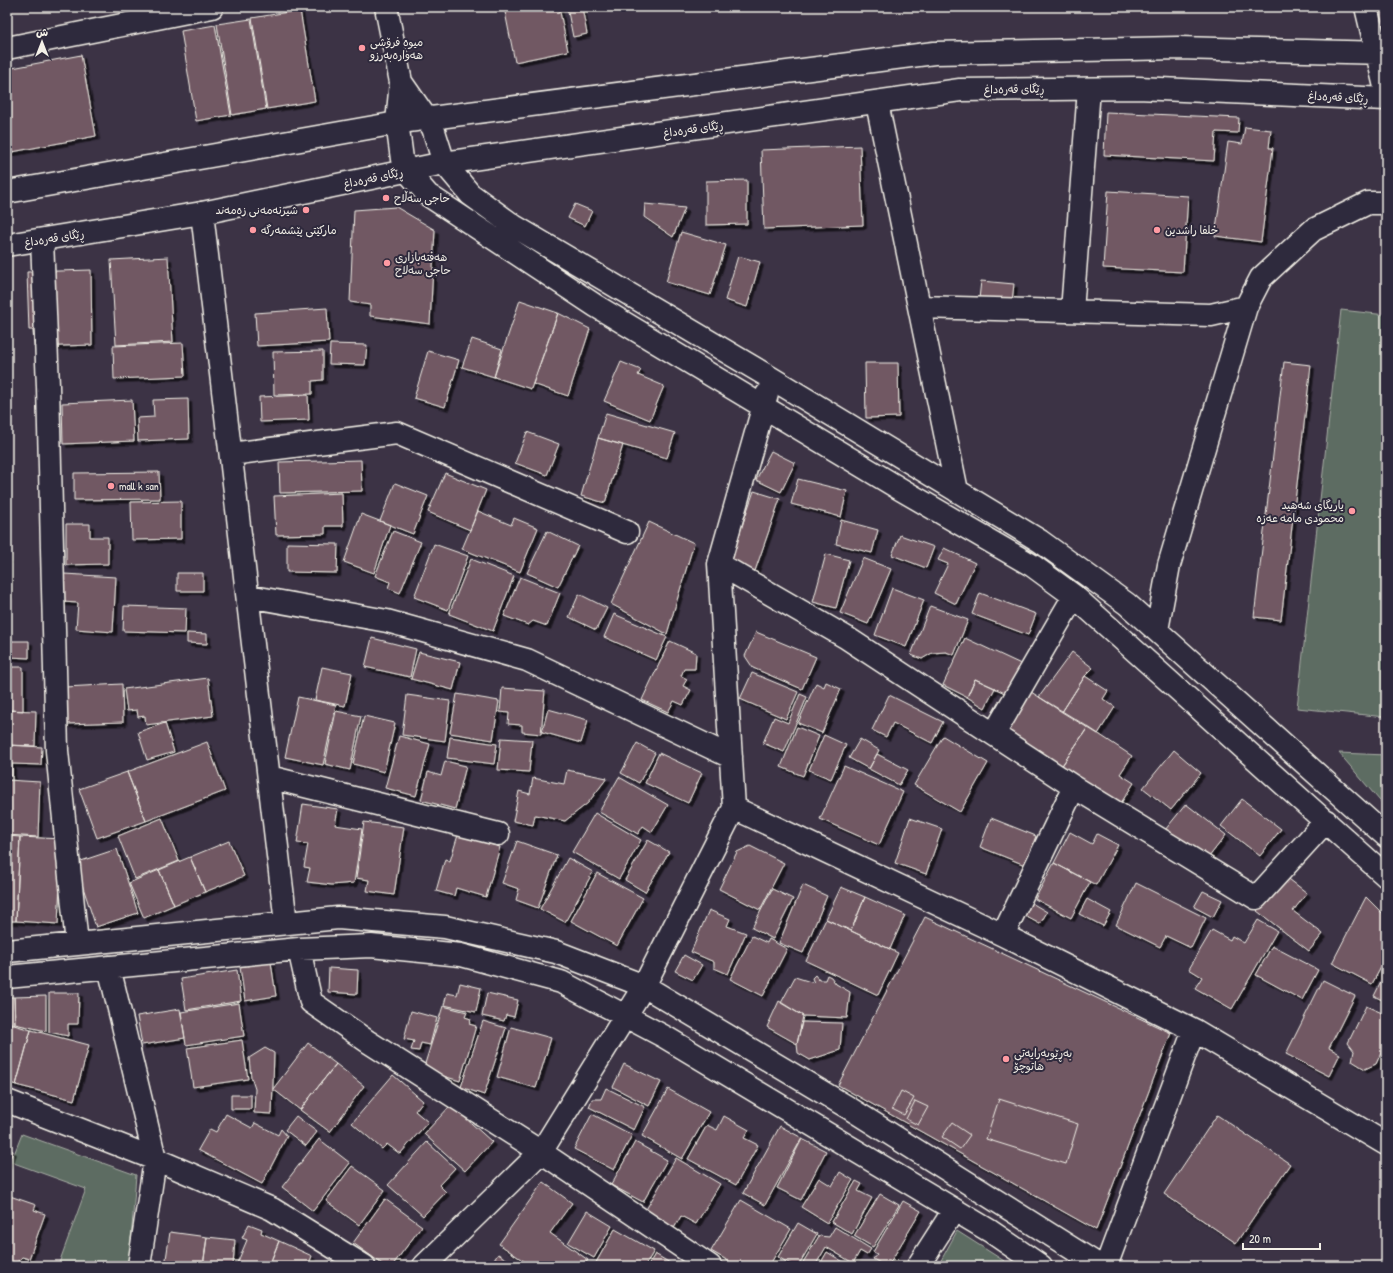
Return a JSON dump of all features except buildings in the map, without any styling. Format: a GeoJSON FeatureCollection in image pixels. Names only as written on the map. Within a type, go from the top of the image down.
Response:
{"type":"FeatureCollection","features":[{"type":"Feature","properties":{"kind":"street"},"geometry":{"type":"LineString","coordinates":[[7,48],[184,10],[212,7]]}},
{"type":"Feature","properties":{"kind":"street"},"geometry":{"type":"LineString","coordinates":[[386,7],[401,82],[397,122],[402,160],[407,171],[428,195],[502,246],[596,306],[764,408],[1033,566],[1074,596],[1386,876]]}},
{"type":"Feature","properties":{"kind":"street"},"geometry":{"type":"LineString","coordinates":[[1366,7],[1382,53],[1386,91]]}},
{"type":"Feature","properties":{"kind":"street"},"geometry":{"type":"LineString","coordinates":[[7,192],[397,122],[934,53],[1178,48],[1382,53]]}},
{"type":"Feature","properties":{"kind":"street"},"geometry":{"type":"LineString","coordinates":[[401,82],[433,128],[444,163],[470,194],[514,226],[1040,541],[1127,604],[1386,836]]}},
{"type":"Feature","properties":{"kind":"street"},"geometry":{"type":"LineString","coordinates":[[1072,311],[1089,88]]}},
{"type":"Feature","properties":{"kind":"street","name":"ڕێگای قەرەداغ"},"geometry":{"type":"LineString","coordinates":[[7,246],[202,213],[444,163],[877,103],[960,90],[1138,88],[1386,99]]}},
{"type":"Feature","properties":{"kind":"street"},"geometry":{"type":"LineString","coordinates":[[877,103],[957,491]]}},
{"type":"Feature","properties":{"kind":"street"},"geometry":{"type":"LineString","coordinates":[[1157,630],[1169,565],[1246,307],[1261,278],[1313,230],[1368,203],[1386,203]]}},
{"type":"Feature","properties":{"kind":"street"},"geometry":{"type":"LineString","coordinates":[[202,213],[286,923]]}},
{"type":"Feature","properties":{"kind":"street"},"geometry":{"type":"LineString","coordinates":[[42,240],[48,386],[57,751],[77,944]]}},
{"type":"Feature","properties":{"kind":"street"},"geometry":{"type":"LineString","coordinates":[[919,307],[1211,315],[1246,307]]}},
{"type":"Feature","properties":{"kind":"street"},"geometry":{"type":"LineString","coordinates":[[424,1266],[541,1152],[644,986],[734,808],[719,564],[764,408],[770,378]]}},
{"type":"Feature","properties":{"kind":"street"},"geometry":{"type":"LineString","coordinates":[[231,454],[397,433],[627,532]]}},
{"type":"Feature","properties":{"kind":"street"},"geometry":{"type":"LineString","coordinates":[[719,564],[848,638],[1074,787],[1256,898],[1326,821]]}},
{"type":"Feature","properties":{"kind":"street"},"geometry":{"type":"LineString","coordinates":[[248,596],[387,621],[527,660],[731,757]]}},
{"type":"Feature","properties":{"kind":"street"},"geometry":{"type":"LineString","coordinates":[[994,734],[1074,596]]}},
{"type":"Feature","properties":{"kind":"street"},"geometry":{"type":"LineString","coordinates":[[269,777],[498,834]]}},
{"type":"Feature","properties":{"kind":"street"},"geometry":{"type":"LineString","coordinates":[[1003,935],[1074,787]]}},
{"type":"Feature","properties":{"kind":"street"},"geometry":{"type":"LineString","coordinates":[[734,808],[1003,935],[1194,1030],[1386,1144]]}},
{"type":"Feature","properties":{"kind":"street"},"geometry":{"type":"LineString","coordinates":[[7,951],[338,918],[445,927],[556,952],[644,986],[849,1108],[1100,1266]]}},
{"type":"Feature","properties":{"kind":"street"},"geometry":{"type":"LineString","coordinates":[[7,977],[299,949],[371,946],[461,955],[562,982],[666,1037],[954,1210],[1041,1266]]}},
{"type":"Feature","properties":{"kind":"street"},"geometry":{"type":"LineString","coordinates":[[299,949],[311,1002],[367,1041],[541,1152],[710,1266]]}},
{"type":"Feature","properties":{"kind":"street"},"geometry":{"type":"LineString","coordinates":[[109,967],[155,1159],[139,1266]]}},
{"type":"Feature","properties":{"kind":"street"},"geometry":{"type":"LineString","coordinates":[[1106,1266],[1194,1030]]}},
{"type":"Feature","properties":{"kind":"street"},"geometry":{"type":"LineString","coordinates":[[7,1101],[155,1159],[272,1209],[364,1266]]}},
{"type":"Feature","properties":{"kind":"street"},"geometry":{"type":"LineString","coordinates":[[918,1266],[954,1210]]}},
{"type":"Feature","properties":{"kind":"green space","name":"یاریگاى شه‌هید محمودى مامه‌ عه‌زه"},"geometry":{"type":"Polygon","coordinates":[[[1341,310],[1386,315],[1386,717],[1297,708],[1341,310]]]}},
{"type":"Feature","properties":{"kind":"green space"},"geometry":{"type":"Polygon","coordinates":[[[1339,753],[1386,755],[1386,807],[1380,801],[1339,753]]]}},
{"type":"Feature","properties":{"kind":"green space"},"geometry":{"type":"Polygon","coordinates":[[[22,1134],[136,1175],[129,1266],[58,1266],[86,1189],[11,1162],[22,1134]]]}},
{"type":"Feature","properties":{"kind":"green space"},"geometry":{"type":"Polygon","coordinates":[[[957,1231],[1012,1266],[938,1266],[957,1231]]]}},
{"type":"Feature","properties":{"kind":"place","name":"میوە فرۆشی هەوارەبەرزو"},"geometry":{"type":"Point","coordinates":[362,48]}},
{"type":"Feature","properties":{"kind":"place","name":"حاجی سەڵاح"},"geometry":{"type":"Point","coordinates":[386,198]}},
{"type":"Feature","properties":{"kind":"place","name":"شیرنەمەنی زەمەند"},"geometry":{"type":"Point","coordinates":[306,210]}},
{"type":"Feature","properties":{"kind":"place","name":"مارکێتی پێشمەرگە"},"geometry":{"type":"Point","coordinates":[253,230]}},
{"type":"Feature","properties":{"kind":"place","name":"خلفا راشدين"},"geometry":{"type":"Point","coordinates":[1157,230]}},
{"type":"Feature","properties":{"kind":"place","name":"هەفتەبازاری حاجی سەلاح"},"geometry":{"type":"Point","coordinates":[387,263]}},
{"type":"Feature","properties":{"kind":"place","name":"mall k san"},"geometry":{"type":"Point","coordinates":[111,486]}},
{"type":"Feature","properties":{"kind":"place","name":"یاریگاى شه‌هید محمودى مامه‌ عه‌زه"},"geometry":{"type":"Point","coordinates":[1352,511]}},
{"type":"Feature","properties":{"kind":"place","name":"بەڕێوبەرایەتی هاتوچۆ"},"geometry":{"type":"Point","coordinates":[1006,1059]}}]}
